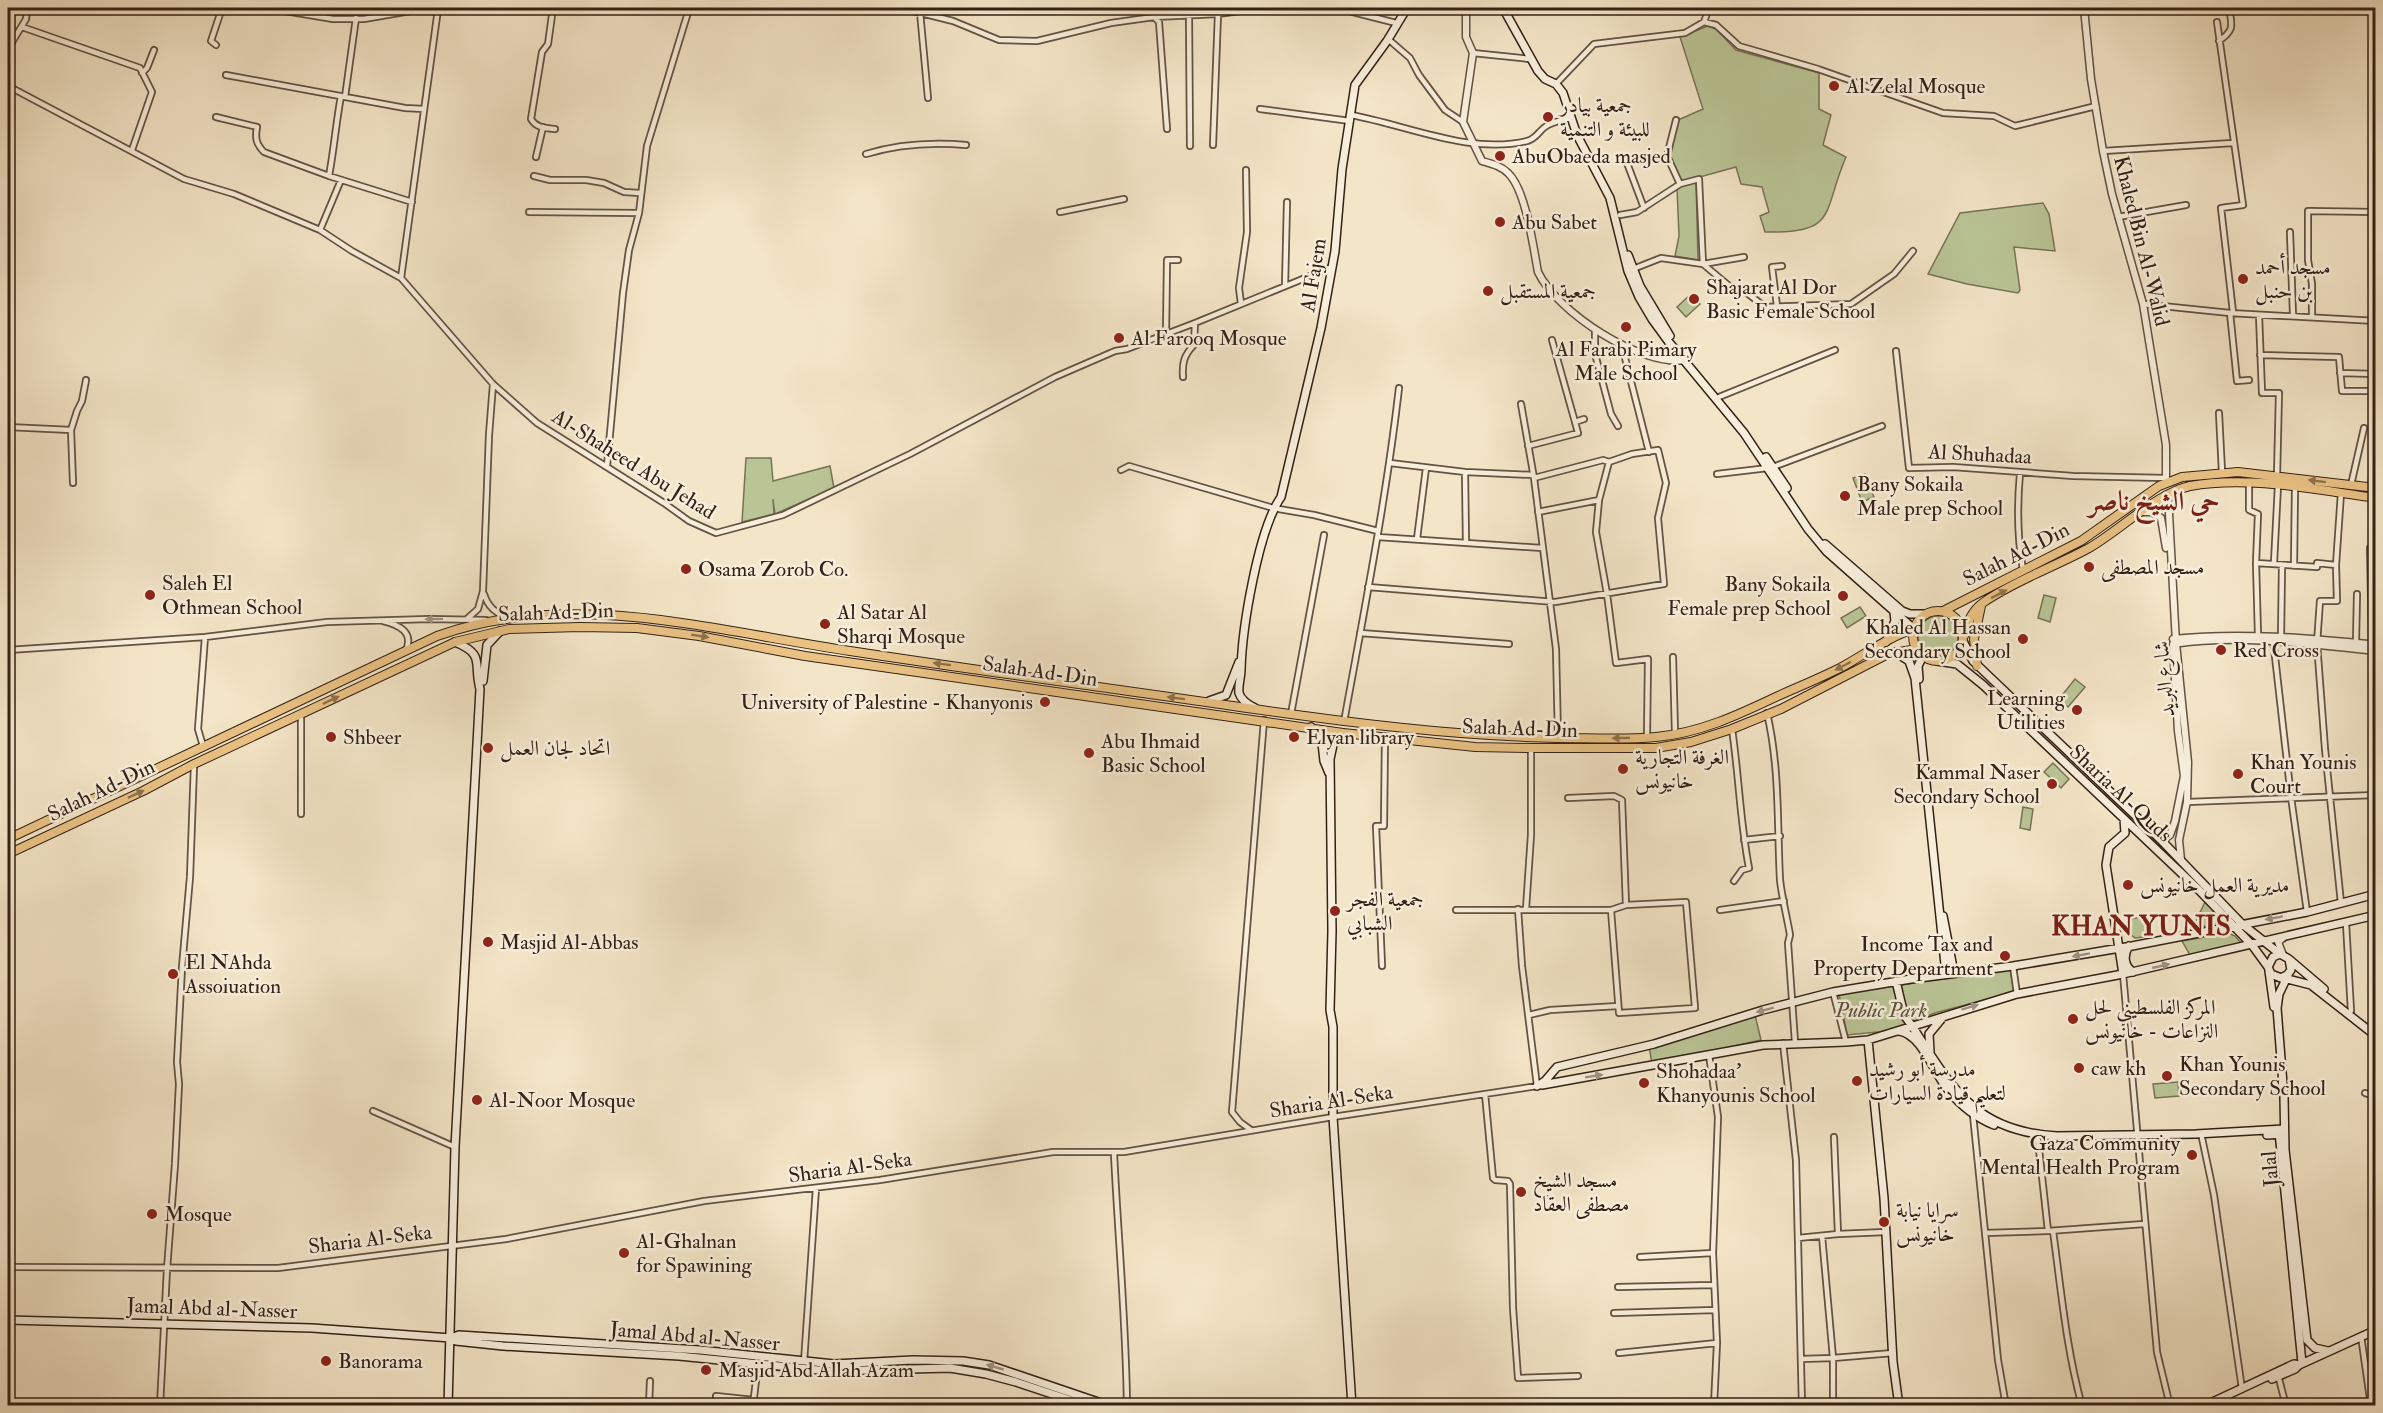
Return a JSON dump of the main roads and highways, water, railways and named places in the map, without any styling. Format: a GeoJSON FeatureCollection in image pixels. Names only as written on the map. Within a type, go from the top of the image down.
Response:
{"type":"FeatureCollection","features":[{"type":"Feature","properties":{"kind":"highway","name":"Salah Ad-Din"},"geometry":{"type":"LineString","coordinates":[[1943,611],[2091,535],[2166,481],[2222,472],[2277,476],[2373,488]]}},
{"type":"Feature","properties":{"kind":"highway","name":"Salah Ad-Din"},"geometry":{"type":"LineString","coordinates":[[1964,639],[1970,618],[1982,603],[2103,540],[2168,495],[2190,486],[2278,485],[2376,498]]}},
{"type":"Feature","properties":{"kind":"highway"},"geometry":{"type":"LineString","coordinates":[[2344,494],[2353,493],[2353,485]]}},
{"type":"Feature","properties":{"kind":"highway"},"geometry":{"type":"LineString","coordinates":[[2035,563],[2040,572]]}},
{"type":"Feature","properties":{"kind":"highway"},"geometry":{"type":"LineString","coordinates":[[1977,666],[1975,625],[1982,603]]}},
{"type":"Feature","properties":{"kind":"highway"},"geometry":{"type":"LineString","coordinates":[[1943,611],[1958,619],[1963,629],[1964,639],[1953,656],[1937,661],[1920,652],[1913,640],[1914,629],[1926,614],[1943,611]]}},
{"type":"Feature","properties":{"kind":"highway","name":"Salah Ad-Din"},"geometry":{"type":"LineString","coordinates":[[8,839],[406,650],[452,631],[490,620],[507,618],[560,615],[641,617],[679,621],[802,644],[1344,722],[1478,736],[1558,738],[1648,738],[1703,728],[1737,716],[1832,672],[1914,629]]}},
{"type":"Feature","properties":{"kind":"highway"},"geometry":{"type":"LineString","coordinates":[[637,628],[642,623],[641,617]]}},
{"type":"Feature","properties":{"kind":"highway"},"geometry":{"type":"LineString","coordinates":[[674,632],[671,626],[679,621]]}},
{"type":"Feature","properties":{"kind":"highway","name":"Salah Ad-Din"},"geometry":{"type":"LineString","coordinates":[[8,854],[455,642],[501,631],[562,627],[637,628],[674,632],[805,656],[1343,733],[1475,747],[1531,748],[1656,748],[1691,742],[1732,729],[1781,708],[1873,660],[1895,652],[1920,652]]}},
{"type":"Feature","properties":{"kind":"highway"},"geometry":{"type":"LineString","coordinates":[[1016,686],[1019,682],[1018,676]]}},
{"type":"Feature","properties":{"kind":"highway"},"geometry":{"type":"LineString","coordinates":[[1441,731],[1437,738],[1441,743]]}},
{"type":"Feature","properties":{"kind":"highway"},"geometry":{"type":"LineString","coordinates":[[1475,747],[1479,743],[1478,736]]}},
{"type":"Feature","properties":{"kind":"highway"},"geometry":{"type":"LineString","coordinates":[[40,824],[49,830],[44,837]]}},
{"type":"Feature","properties":{"kind":"main road","name":"Al Fajem"},"geometry":{"type":"LineString","coordinates":[[1239,662],[1253,582],[1274,508],[1281,497],[1321,328],[1335,251],[1342,169],[1355,85],[1407,8]]}},
{"type":"Feature","properties":{"kind":"main road"},"geometry":{"type":"LineString","coordinates":[[1503,8],[1530,59],[1545,79],[1557,82],[1563,93],[1577,135],[1610,198],[1628,271],[1639,297],[1668,341],[1686,360],[1771,467],[1808,529],[1827,552],[1914,629]]}},
{"type":"Feature","properties":{"kind":"main road"},"geometry":{"type":"LineString","coordinates":[[1508,8],[1538,65],[1567,93],[1580,132],[1608,182],[1620,215],[1633,269],[1651,306],[1674,343],[1719,397],[1826,544],[1902,610],[1910,614],[1926,614]]}},
{"type":"Feature","properties":{"kind":"main road"},"geometry":{"type":"LineString","coordinates":[[1886,642],[1895,621],[1894,612]]}},
{"type":"Feature","properties":{"kind":"main road"},"geometry":{"type":"LineString","coordinates":[[448,1406],[455,1147],[480,689],[487,645],[501,631]]}},
{"type":"Feature","properties":{"kind":"main road","name":"Sharia Al-Quds"},"geometry":{"type":"LineString","coordinates":[[1964,639],[1968,653],[1977,666],[2181,860],[2238,925],[2269,969]]}},
{"type":"Feature","properties":{"kind":"main road"},"geometry":{"type":"LineString","coordinates":[[455,642],[468,648],[475,655],[480,689]]}},
{"type":"Feature","properties":{"kind":"main road"},"geometry":{"type":"LineString","coordinates":[[1895,652],[1908,661],[1915,678],[1950,973]]}},
{"type":"Feature","properties":{"kind":"main road"},"geometry":{"type":"LineString","coordinates":[[1920,652],[1918,666],[1922,714],[1950,973]]}},
{"type":"Feature","properties":{"kind":"main road","name":"Sharia Al-Quds"},"geometry":{"type":"LineString","coordinates":[[1937,661],[1957,664],[1970,674],[2238,925],[2284,956],[2376,1030]]}},
{"type":"Feature","properties":{"kind":"main road"},"geometry":{"type":"LineString","coordinates":[[1206,702],[1226,695],[1239,662]]}},
{"type":"Feature","properties":{"kind":"main road"},"geometry":{"type":"LineString","coordinates":[[1239,662],[1240,695],[1244,701],[1257,709]]}},
{"type":"Feature","properties":{"kind":"main road"},"geometry":{"type":"LineString","coordinates":[[1311,727],[1323,743],[1324,761],[1330,775]]}},
{"type":"Feature","properties":{"kind":"main road"},"geometry":{"type":"LineString","coordinates":[[1343,733],[1333,745],[1330,775],[1332,931],[1330,1010],[1333,1028],[1333,1117],[1352,1406]]}},
{"type":"Feature","properties":{"kind":"main road"},"geometry":{"type":"LineString","coordinates":[[2123,817],[2125,833],[2109,848],[2106,865],[2123,974]]}},
{"type":"Feature","properties":{"kind":"main road"},"geometry":{"type":"LineString","coordinates":[[2282,1132],[2202,1138],[2057,1137],[2035,1135],[2010,1128],[1970,1106],[1946,1079],[1904,1015],[1896,981],[2013,966],[2118,948],[2307,912],[2376,894]]}},
{"type":"Feature","properties":{"kind":"main road","name":"Sharia Al-Seka"},"geometry":{"type":"LineString","coordinates":[[1896,981],[1833,992],[1664,1041],[1557,1067],[1545,1081],[1537,1086],[1783,1043],[1868,1040],[2017,994],[2133,972],[2376,915]]}},
{"type":"Feature","properties":{"kind":"main road"},"geometry":{"type":"LineString","coordinates":[[2129,946],[2125,960],[2128,968],[2133,972]]}},
{"type":"Feature","properties":{"kind":"main road"},"geometry":{"type":"LineString","coordinates":[[2286,976],[2292,966],[2284,956],[2270,960],[2269,969],[2274,976],[2286,976],[2311,984],[2376,1036]]}},
{"type":"Feature","properties":{"kind":"main road","name":"Jalal"},"geometry":{"type":"LineString","coordinates":[[2269,969],[2282,1132],[2307,1340],[2315,1348],[2328,1351]]}},
{"type":"Feature","properties":{"kind":"main road","name":"Jalal"},"geometry":{"type":"LineString","coordinates":[[2286,976],[2279,994],[2277,1008],[2282,1132],[2300,1364]]}},
{"type":"Feature","properties":{"kind":"main road"},"geometry":{"type":"LineString","coordinates":[[1930,1054],[1929,1034],[1944,1015]]}},
{"type":"Feature","properties":{"kind":"main road"},"geometry":{"type":"LineString","coordinates":[[1896,1031],[1905,1032],[1914,1038],[1947,1089],[1973,1115],[2005,1130],[2038,1140],[2282,1132]]}},
{"type":"Feature","properties":{"kind":"main road"},"geometry":{"type":"LineString","coordinates":[[1868,1040],[1899,1406]]}},
{"type":"Feature","properties":{"kind":"main road","name":"Jamal Abd al-Nasser"},"geometry":{"type":"LineString","coordinates":[[8,1320],[312,1328],[451,1338],[459,1335],[692,1349],[828,1371],[950,1368],[1016,1382],[1088,1406]]}},
{"type":"Feature","properties":{"kind":"main road"},"geometry":{"type":"LineString","coordinates":[[2212,1406],[2226,1401],[2294,1364],[2300,1364],[2375,1330]]}},
{"type":"Feature","properties":{"kind":"main road","name":"Jamal Abd al-Nasser"},"geometry":{"type":"LineString","coordinates":[[758,1360],[834,1364],[913,1360],[963,1361],[989,1365],[1110,1406]]}},
{"type":"Feature","properties":{"kind":"main road"},"geometry":{"type":"LineString","coordinates":[[2204,1406],[2226,1401],[2242,1389],[2278,1374]]}},
{"type":"Feature","properties":{"kind":"place","name":"Al Zelal Mosque"},"geometry":{"type":"Point","coordinates":[1834,86]}},
{"type":"Feature","properties":{"kind":"place","name":"جمعية بيادر للبيئة و التنمية"},"geometry":{"type":"Point","coordinates":[1548,117]}},
{"type":"Feature","properties":{"kind":"place","name":"AbuObaeda masjed"},"geometry":{"type":"Point","coordinates":[1500,156]}},
{"type":"Feature","properties":{"kind":"place","name":"Abu Sabet"},"geometry":{"type":"Point","coordinates":[1500,222]}},
{"type":"Feature","properties":{"kind":"place","name":"مسجد أحمد بن حنبل"},"geometry":{"type":"Point","coordinates":[2243,279]}},
{"type":"Feature","properties":{"kind":"place","name":"جمعية المستقبل"},"geometry":{"type":"Point","coordinates":[1488,291]}},
{"type":"Feature","properties":{"kind":"place","name":"Shajarat Al Dor Basic Female School"},"geometry":{"type":"Point","coordinates":[1694,299]}},
{"type":"Feature","properties":{"kind":"place","name":"Al Farabi Pimary Male School"},"geometry":{"type":"Point","coordinates":[1626,327]}},
{"type":"Feature","properties":{"kind":"place","name":"Al Farooq Mosque"},"geometry":{"type":"Point","coordinates":[1119,338]}},
{"type":"Feature","properties":{"kind":"place","name":"Bany Sokaila Male prep School"},"geometry":{"type":"Point","coordinates":[1845,496]}},
{"type":"Feature","properties":{"kind":"place","name":"مسجد المصطفى"},"geometry":{"type":"Point","coordinates":[2089,567]}},
{"type":"Feature","properties":{"kind":"place","name":"Osama Zorob Co."},"geometry":{"type":"Point","coordinates":[686,569]}},
{"type":"Feature","properties":{"kind":"place","name":"Saleh El Othmean School"},"geometry":{"type":"Point","coordinates":[150,595]}},
{"type":"Feature","properties":{"kind":"place","name":"Bany Sokaila Female prep School"},"geometry":{"type":"Point","coordinates":[1843,596]}},
{"type":"Feature","properties":{"kind":"place","name":"Al Satar Al Sharqi Mosque"},"geometry":{"type":"Point","coordinates":[825,624]}},
{"type":"Feature","properties":{"kind":"place","name":"Khaled Al Hassan Secondary School"},"geometry":{"type":"Point","coordinates":[2023,639]}},
{"type":"Feature","properties":{"kind":"place","name":"Red Cross"},"geometry":{"type":"Point","coordinates":[2221,650]}},
{"type":"Feature","properties":{"kind":"place","name":"University of Palestine - Khanyonis"},"geometry":{"type":"Point","coordinates":[1045,702]}},
{"type":"Feature","properties":{"kind":"place","name":"Learning Utilities"},"geometry":{"type":"Point","coordinates":[2077,710]}},
{"type":"Feature","properties":{"kind":"place","name":"Shbeer"},"geometry":{"type":"Point","coordinates":[331,737]}},
{"type":"Feature","properties":{"kind":"place","name":"Elyan library"},"geometry":{"type":"Point","coordinates":[1294,737]}},
{"type":"Feature","properties":{"kind":"place","name":"اتحاد لجان العمل"},"geometry":{"type":"Point","coordinates":[488,748]}},
{"type":"Feature","properties":{"kind":"place","name":"Abu Ihmaid Basic School"},"geometry":{"type":"Point","coordinates":[1089,753]}},
{"type":"Feature","properties":{"kind":"place","name":"الغرفة التجارية خانيونس"},"geometry":{"type":"Point","coordinates":[1623,769]}},
{"type":"Feature","properties":{"kind":"place","name":"Khan Younis Court"},"geometry":{"type":"Point","coordinates":[2238,774]}},
{"type":"Feature","properties":{"kind":"place","name":"Kammal Naser Secondary School"},"geometry":{"type":"Point","coordinates":[2052,784]}},
{"type":"Feature","properties":{"kind":"place","name":"مديرية العمل خانيونس"},"geometry":{"type":"Point","coordinates":[2128,885]}},
{"type":"Feature","properties":{"kind":"place","name":"جمعية الفجر الشبابي"},"geometry":{"type":"Point","coordinates":[1335,911]}},
{"type":"Feature","properties":{"kind":"place","name":"Masjid Al-Abbas"},"geometry":{"type":"Point","coordinates":[488,942]}},
{"type":"Feature","properties":{"kind":"place","name":"Income Tax and Property Department"},"geometry":{"type":"Point","coordinates":[2005,956]}},
{"type":"Feature","properties":{"kind":"place","name":"El NAhda Assoiuation"},"geometry":{"type":"Point","coordinates":[173,974]}},
{"type":"Feature","properties":{"kind":"place","name":"المركز الفلسطيني لحل النزاعات - خانيونس"},"geometry":{"type":"Point","coordinates":[2073,1019]}},
{"type":"Feature","properties":{"kind":"place","name":"caw kh"},"geometry":{"type":"Point","coordinates":[2079,1068]}},
{"type":"Feature","properties":{"kind":"place","name":"Khan Younis Secondary School"},"geometry":{"type":"Point","coordinates":[2167,1076]}},
{"type":"Feature","properties":{"kind":"place","name":"مدرسة أبو رشيد لتعليم قيادة السيارات"},"geometry":{"type":"Point","coordinates":[1857,1081]}},
{"type":"Feature","properties":{"kind":"place","name":"Shohadaa' Khanyounis School"},"geometry":{"type":"Point","coordinates":[1644,1083]}},
{"type":"Feature","properties":{"kind":"place","name":"Al-Noor Mosque"},"geometry":{"type":"Point","coordinates":[477,1100]}},
{"type":"Feature","properties":{"kind":"place","name":"Gaza Community Mental Health Program"},"geometry":{"type":"Point","coordinates":[2192,1155]}},
{"type":"Feature","properties":{"kind":"place","name":"مسجد الشيخ مصطفى العقاد"},"geometry":{"type":"Point","coordinates":[1521,1192]}},
{"type":"Feature","properties":{"kind":"place","name":"Mosque"},"geometry":{"type":"Point","coordinates":[152,1214]}},
{"type":"Feature","properties":{"kind":"place","name":"سرايا نيابة خانيونس"},"geometry":{"type":"Point","coordinates":[1884,1222]}},
{"type":"Feature","properties":{"kind":"place","name":"Al-Ghalnan for Spawining"},"geometry":{"type":"Point","coordinates":[624,1253]}},
{"type":"Feature","properties":{"kind":"place","name":"Banorama"},"geometry":{"type":"Point","coordinates":[326,1361]}},
{"type":"Feature","properties":{"kind":"place","name":"Masjid Abd Allah Azam"},"geometry":{"type":"Point","coordinates":[706,1370]}},
{"type":"Feature","properties":{"kind":"district","name":"حي الشيخ ناصر"},"geometry":{"type":"Point","coordinates":[2154,501]}},
{"type":"Feature","properties":{"kind":"district","name":"KHAN YUNIS"},"geometry":{"type":"Point","coordinates":[2141,926]}},
{"type":"Feature","properties":{"kind":"park label","name":"Public Park"},"geometry":{"type":"Point","coordinates":[1881,1010]}}]}
